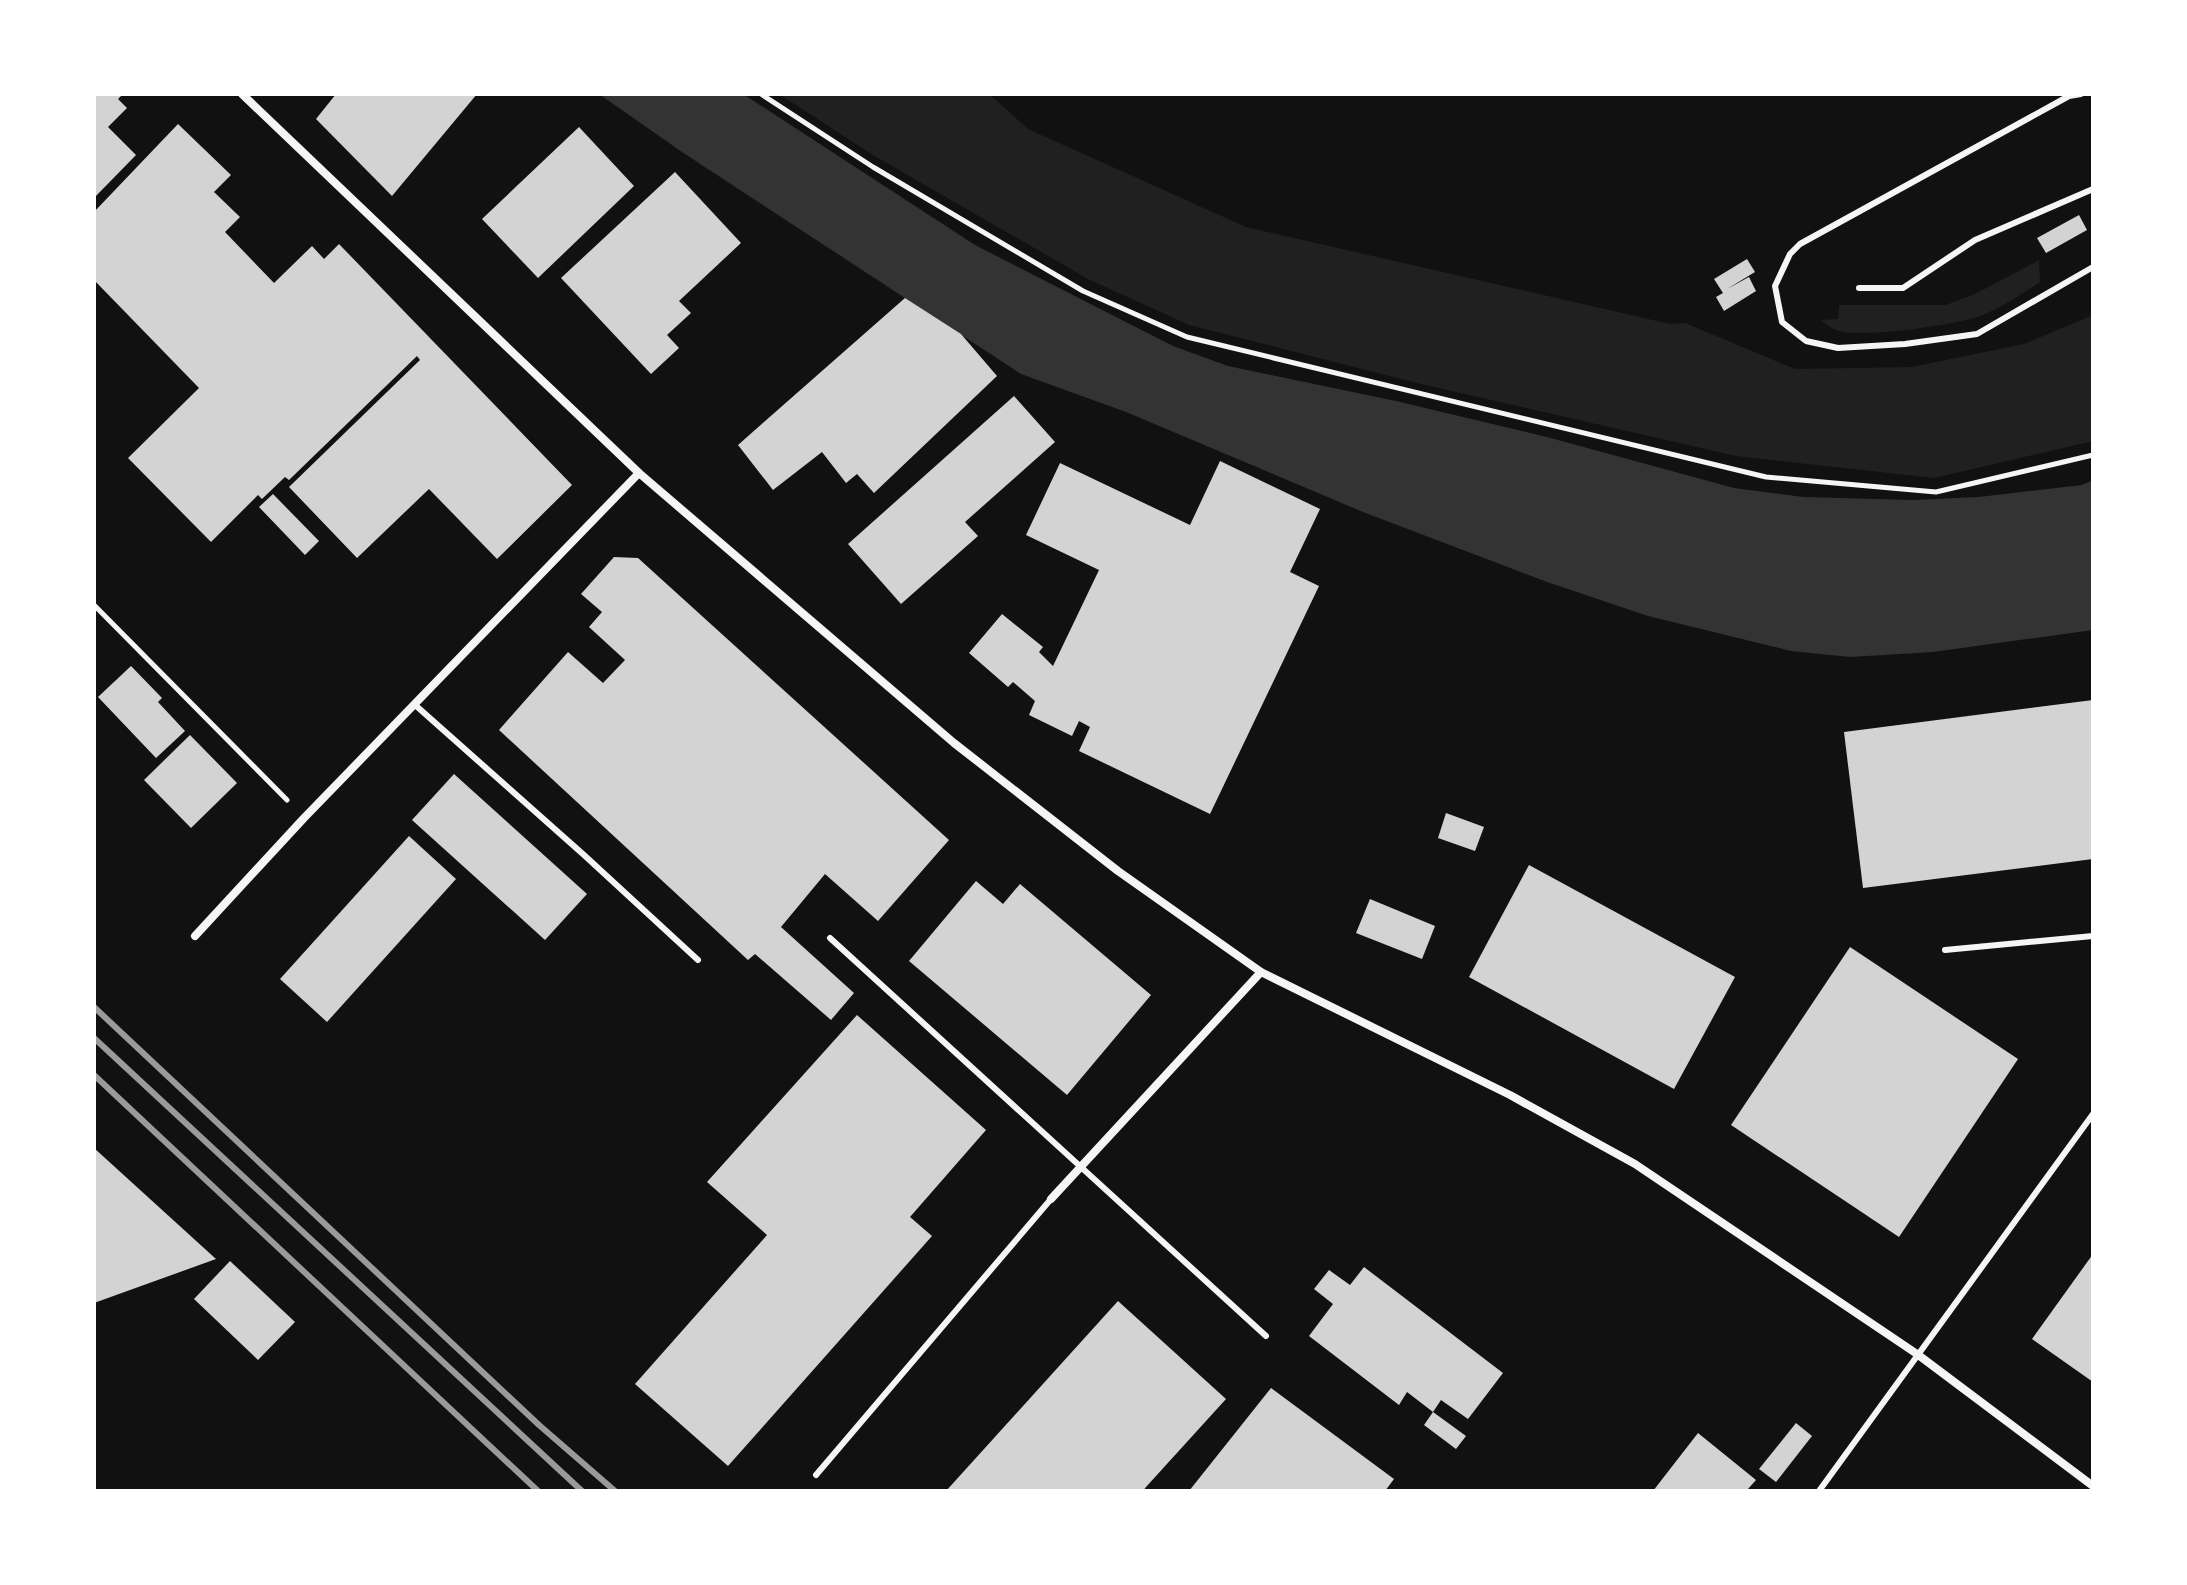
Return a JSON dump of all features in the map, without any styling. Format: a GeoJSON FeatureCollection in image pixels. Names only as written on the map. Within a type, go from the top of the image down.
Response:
{"type":"FeatureCollection","features":[{"type":"Feature","properties":{"kind":"street"},"geometry":{"type":"LineString","coordinates":[[242,94],[639,473],[954,743],[1118,871],[1261,972],[1510,1095],[1635,1164],[1917,1354],[2093,1486]]}},
{"type":"Feature","properties":{"kind":"street"},"geometry":{"type":"LineString","coordinates":[[195,936],[304,818],[639,473]]}},
{"type":"Feature","properties":{"kind":"street"},"geometry":{"type":"LineString","coordinates":[[1051,1199],[1261,972]]}},
{"type":"Feature","properties":{"kind":"lane"},"geometry":{"type":"LineString","coordinates":[[2081,94],[2069,96],[1800,244],[1790,254],[1775,286],[1782,322],[1806,341],[1838,348],[1905,344],[1977,334],[2093,267]]}},
{"type":"Feature","properties":{"kind":"lane"},"geometry":{"type":"LineString","coordinates":[[1859,288],[1903,288],[1975,240],[2093,189]]}},
{"type":"Feature","properties":{"kind":"lane"},"geometry":{"type":"LineString","coordinates":[[414,704],[698,960]]}},
{"type":"Feature","properties":{"kind":"lane"},"geometry":{"type":"LineString","coordinates":[[1945,950],[2093,936]]}},
{"type":"Feature","properties":{"kind":"lane"},"geometry":{"type":"LineString","coordinates":[[830,938],[1266,1336]]}},
{"type":"Feature","properties":{"kind":"lane"},"geometry":{"type":"LineString","coordinates":[[1819,1491],[2093,1114]]}},
{"type":"Feature","properties":{"kind":"lane"},"geometry":{"type":"LineString","coordinates":[[816,1475],[1051,1199]]}},
{"type":"Feature","properties":{"kind":"path"},"geometry":{"type":"LineString","coordinates":[[761,94],[873,167],[1083,291],[1187,337],[1766,477],[1936,492],[2093,455]]}},
{"type":"Feature","properties":{"kind":"path"},"geometry":{"type":"LineString","coordinates":[[94,605],[304,818]]}},
{"type":"Feature","properties":{"kind":"shaded area"},"geometry":{"type":"Polygon","coordinates":[[[599,94],[743,94],[975,245],[1173,346],[1228,366],[1547,437],[1734,488],[1803,497],[1913,500],[1979,497],[2082,485],[2093,480],[2093,630],[1933,652],[1850,657],[1791,651],[1648,616],[1550,583],[1363,512],[1126,412],[1021,374],[682,152],[599,94]]]}},
{"type":"Feature","properties":{"kind":"shaded area"},"geometry":{"type":"Polygon","coordinates":[[[779,94],[989,94],[1028,129],[1246,227],[1670,324],[1685,323],[1795,369],[1912,367],[2024,344],[2093,315],[2093,441],[1934,478],[1736,456],[1417,383],[1189,325],[1088,279],[873,155],[779,94]]]}},
{"type":"Feature","properties":{"kind":"shaded area"},"geometry":{"type":"Polygon","coordinates":[[[2039,260],[2040,282],[1996,309],[1968,320],[1908,330],[1865,333],[1836,330],[1821,320],[1838,319],[1839,305],[1946,305],[1977,293],[2039,260]]]}},
{"type":"Feature","properties":{"kind":"building"},"geometry":{"type":"Polygon","coordinates":[[[94,94],[123,94],[118,99],[127,108],[108,127],[136,155],[94,198],[94,94]]]}},
{"type":"Feature","properties":{"kind":"building"},"geometry":{"type":"Polygon","coordinates":[[[336,94],[477,94],[392,196],[316,119],[336,94]]]}},
{"type":"Feature","properties":{"kind":"building"},"geometry":{"type":"Polygon","coordinates":[[[178,124],[231,175],[214,192],[240,217],[225,232],[274,283],[312,246],[324,259],[339,244],[572,485],[497,559],[429,489],[357,558],[289,487],[420,360],[417,356],[289,480],[285,477],[262,499],[258,495],[211,542],[128,458],[199,388],[94,280],[94,212],[178,124]]]}},
{"type":"Feature","properties":{"kind":"building"},"geometry":{"type":"Polygon","coordinates":[[[579,127],[634,186],[538,278],[482,219],[579,127]]]}},
{"type":"Feature","properties":{"kind":"building"},"geometry":{"type":"Polygon","coordinates":[[[675,172],[741,243],[679,301],[691,313],[667,335],[679,348],[651,374],[561,278],[675,172]]]}},
{"type":"Feature","properties":{"kind":"building"},"geometry":{"type":"Polygon","coordinates":[[[2079,215],[2087,230],[2046,253],[2037,238],[2079,215]]]}},
{"type":"Feature","properties":{"kind":"building"},"geometry":{"type":"Polygon","coordinates":[[[1747,259],[1755,272],[1727,289],[1749,277],[1756,291],[1724,311],[1716,297],[1723,293],[1714,279],[1747,259]]]}},
{"type":"Feature","properties":{"kind":"building"},"geometry":{"type":"Polygon","coordinates":[[[905,298],[961,334],[997,376],[874,493],[857,474],[846,483],[822,452],[773,490],[738,445],[905,298]]]}},
{"type":"Feature","properties":{"kind":"building"},"geometry":{"type":"Polygon","coordinates":[[[1014,396],[1055,442],[965,522],[978,536],[901,604],[848,544],[1014,396]]]}},
{"type":"Feature","properties":{"kind":"building"},"geometry":{"type":"Polygon","coordinates":[[[1220,461],[1320,509],[1290,572],[1319,586],[1210,814],[1079,751],[1090,727],[1079,721],[1072,736],[1029,715],[1035,701],[1013,682],[1008,687],[969,653],[1002,614],[1043,647],[1039,652],[1053,666],[1099,570],[1026,535],[1060,463],[1190,525],[1220,461]]]}},
{"type":"Feature","properties":{"kind":"building"},"geometry":{"type":"Polygon","coordinates":[[[273,494],[319,541],[305,555],[259,507],[273,494]]]}},
{"type":"Feature","properties":{"kind":"building"},"geometry":{"type":"Polygon","coordinates":[[[614,557],[638,558],[949,840],[878,921],[825,874],[781,927],[854,993],[831,1020],[755,954],[748,960],[499,730],[568,652],[603,683],[625,660],[589,627],[602,612],[581,594],[614,557]]]}},
{"type":"Feature","properties":{"kind":"building"},"geometry":{"type":"Polygon","coordinates":[[[131,666],[162,698],[158,702],[185,731],[156,758],[98,697],[131,666]]]}},
{"type":"Feature","properties":{"kind":"building"},"geometry":{"type":"Polygon","coordinates":[[[2093,700],[2093,859],[1863,888],[1844,732],[2093,700]]]}},
{"type":"Feature","properties":{"kind":"building"},"geometry":{"type":"Polygon","coordinates":[[[190,735],[237,783],[191,828],[144,780],[190,735]]]}},
{"type":"Feature","properties":{"kind":"building"},"geometry":{"type":"Polygon","coordinates":[[[454,774],[587,894],[545,940],[412,820],[454,774]]]}},
{"type":"Feature","properties":{"kind":"building"},"geometry":{"type":"Polygon","coordinates":[[[1446,813],[1484,827],[1475,851],[1438,838],[1446,813]]]}},
{"type":"Feature","properties":{"kind":"building"},"geometry":{"type":"Polygon","coordinates":[[[409,836],[456,879],[327,1022],[280,979],[409,836]]]}},
{"type":"Feature","properties":{"kind":"building"},"geometry":{"type":"Polygon","coordinates":[[[1529,865],[1735,977],[1674,1089],[1469,977],[1529,865]]]}},
{"type":"Feature","properties":{"kind":"building"},"geometry":{"type":"Polygon","coordinates":[[[976,881],[1003,904],[1020,884],[1151,995],[1067,1095],[909,961],[976,881]]]}},
{"type":"Feature","properties":{"kind":"building"},"geometry":{"type":"Polygon","coordinates":[[[1370,899],[1435,926],[1422,959],[1356,933],[1370,899]]]}},
{"type":"Feature","properties":{"kind":"building"},"geometry":{"type":"Polygon","coordinates":[[[1850,947],[2018,1059],[1899,1237],[1731,1125],[1850,947]]]}},
{"type":"Feature","properties":{"kind":"building"},"geometry":{"type":"Polygon","coordinates":[[[857,1015],[986,1130],[910,1217],[932,1236],[728,1466],[635,1384],[767,1235],[707,1182],[857,1015]]]}},
{"type":"Feature","properties":{"kind":"building"},"geometry":{"type":"Polygon","coordinates":[[[94,1148],[216,1259],[94,1303],[94,1148]]]}},
{"type":"Feature","properties":{"kind":"building"},"geometry":{"type":"Polygon","coordinates":[[[2093,1254],[2093,1382],[2032,1339],[2093,1254]]]}},
{"type":"Feature","properties":{"kind":"building"},"geometry":{"type":"Polygon","coordinates":[[[230,1261],[295,1322],[258,1360],[194,1299],[230,1261]]]}},
{"type":"Feature","properties":{"kind":"building"},"geometry":{"type":"Polygon","coordinates":[[[1364,1267],[1503,1373],[1468,1419],[1441,1400],[1433,1412],[1407,1392],[1399,1405],[1309,1336],[1333,1304],[1314,1289],[1329,1270],[1350,1285],[1364,1267]]]}},
{"type":"Feature","properties":{"kind":"building"},"geometry":{"type":"Polygon","coordinates":[[[1118,1301],[1226,1399],[1143,1491],[946,1491],[1118,1301]]]}},
{"type":"Feature","properties":{"kind":"building"},"geometry":{"type":"Polygon","coordinates":[[[1271,1388],[1394,1479],[1385,1491],[1189,1491],[1271,1388]]]}},
{"type":"Feature","properties":{"kind":"building"},"geometry":{"type":"Polygon","coordinates":[[[1433,1412],[1466,1436],[1456,1449],[1424,1425],[1433,1412]]]}},
{"type":"Feature","properties":{"kind":"building"},"geometry":{"type":"Polygon","coordinates":[[[1796,1423],[1812,1436],[1776,1482],[1759,1469],[1796,1423]]]}},
{"type":"Feature","properties":{"kind":"building"},"geometry":{"type":"Polygon","coordinates":[[[1698,1433],[1756,1480],[1748,1489],[1750,1491],[1653,1491],[1698,1433]]]}},
{"type":"Feature","properties":{"kind":"railway"},"geometry":{"type":"LineString","coordinates":[[94,1007],[539,1425],[615,1491]]}},
{"type":"Feature","properties":{"kind":"railway"},"geometry":{"type":"LineString","coordinates":[[94,1038],[582,1491]]}},
{"type":"Feature","properties":{"kind":"railway"},"geometry":{"type":"LineString","coordinates":[[94,1075],[538,1491]]}}]}
